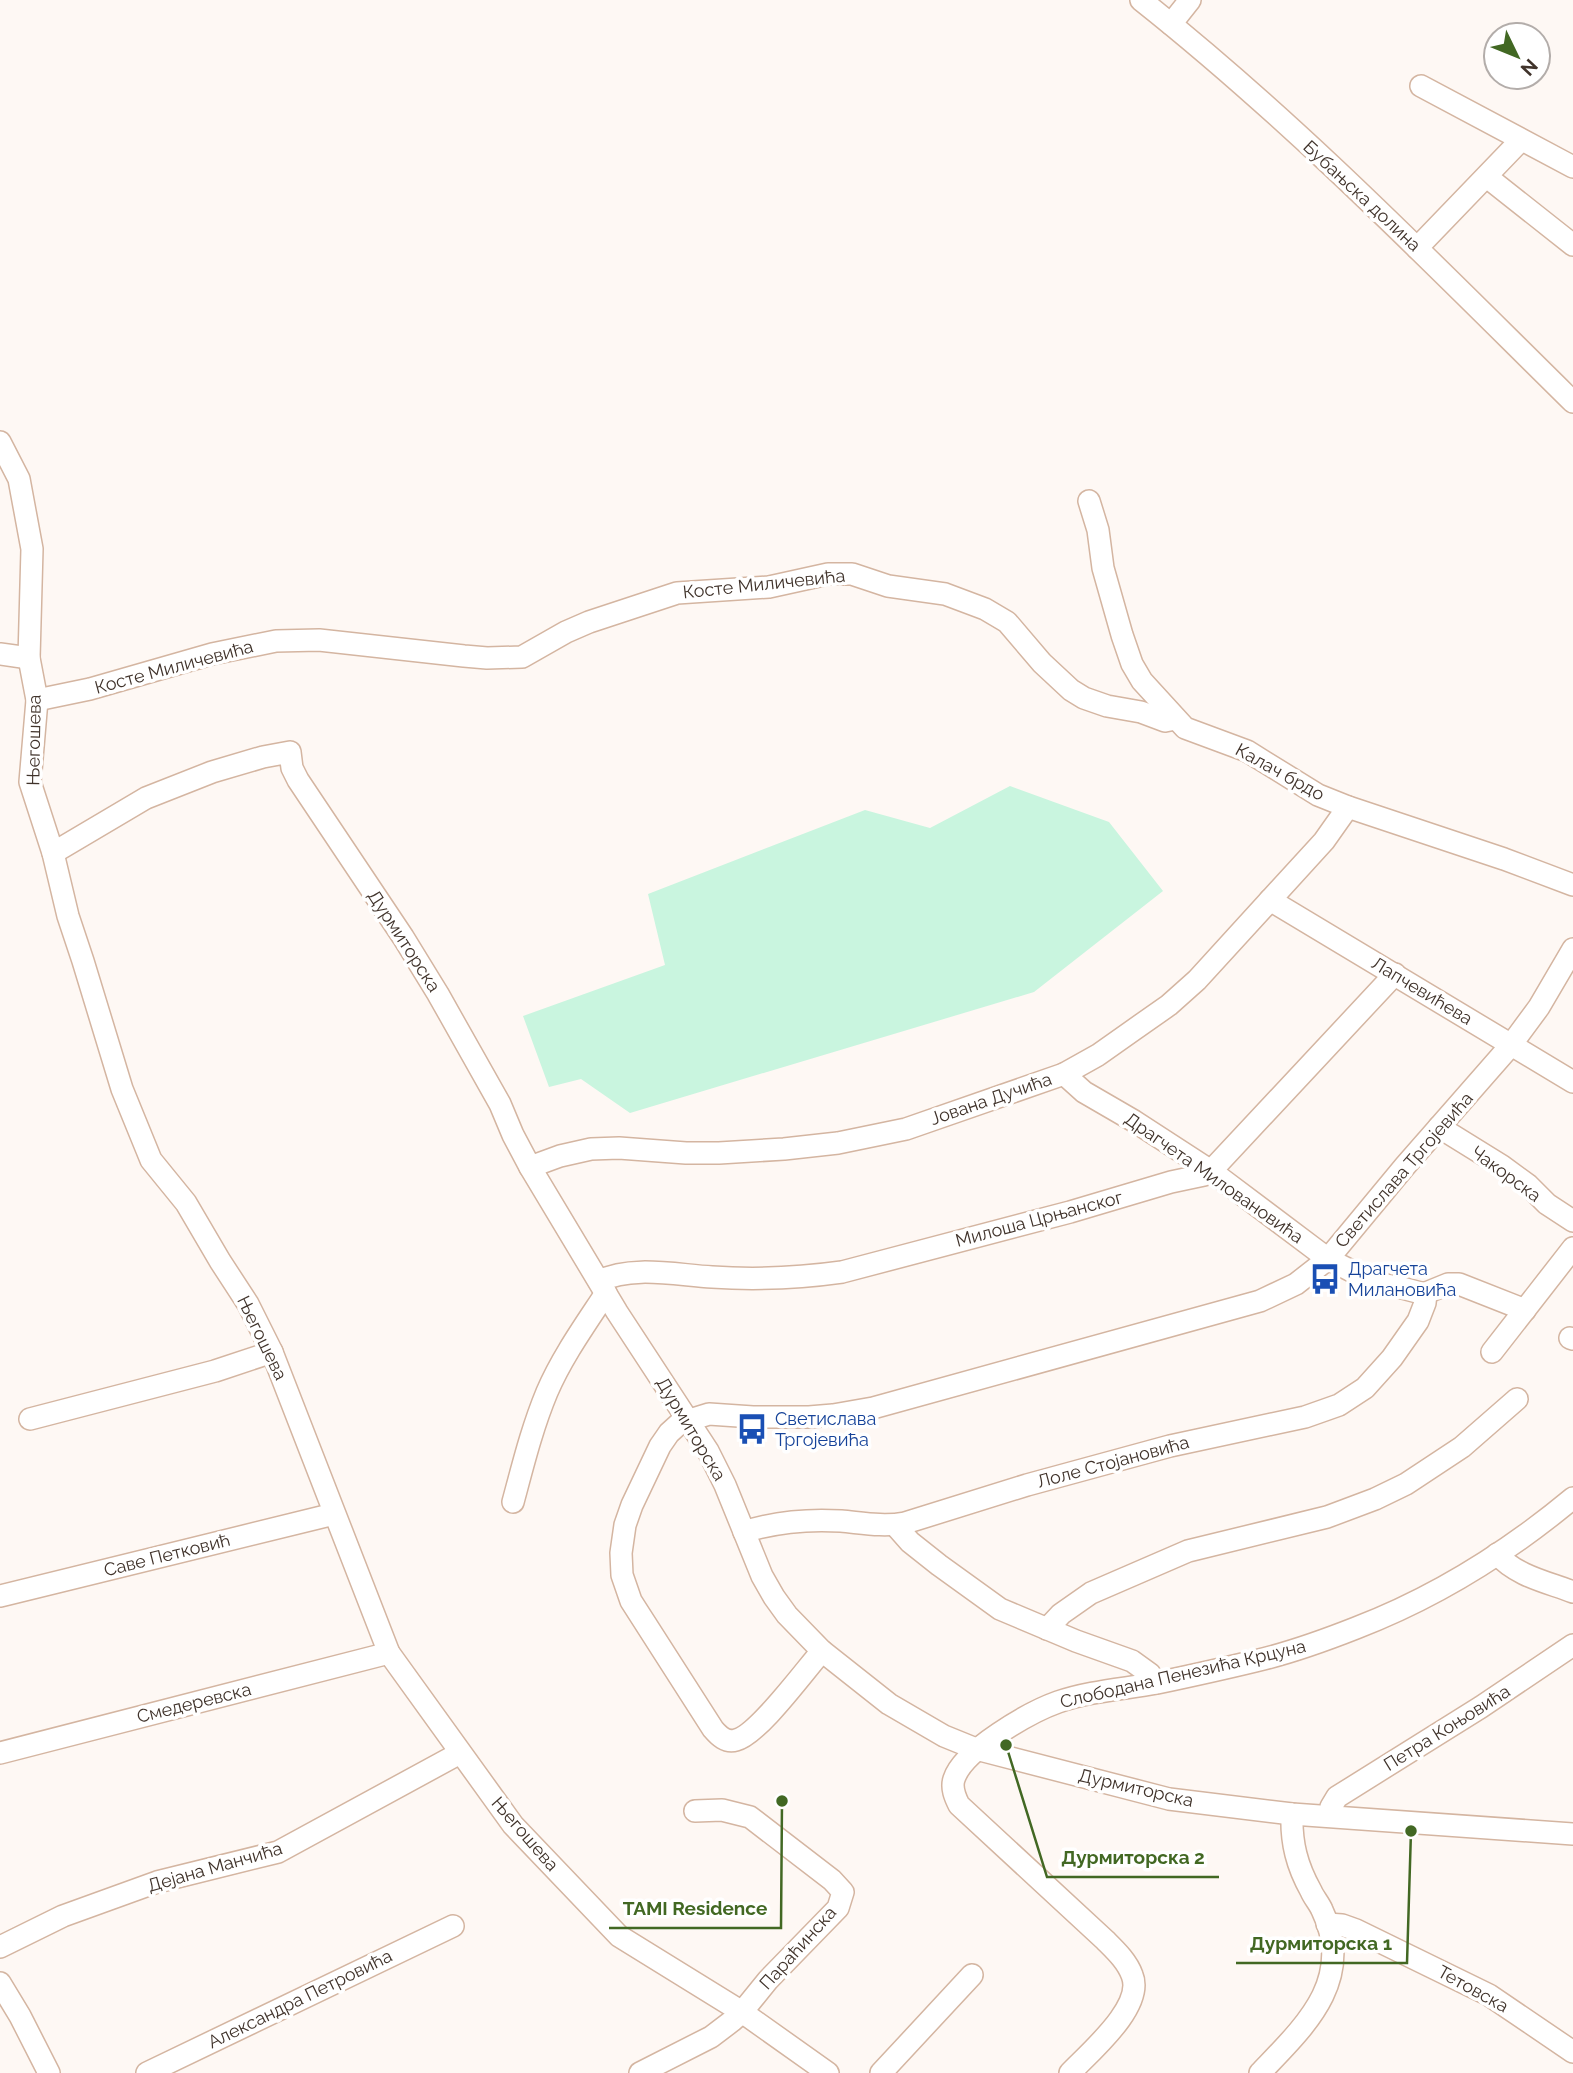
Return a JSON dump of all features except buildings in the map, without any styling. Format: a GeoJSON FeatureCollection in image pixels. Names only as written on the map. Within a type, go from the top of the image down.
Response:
{"type":"FeatureCollection","features":[{"type":"Feature","properties":{"kind":"street","name":"Бубањска долина"},"geometry":{"type":"LineString","coordinates":[[1141,0],[1225,68],[1417,248],[1573,402]]}},
{"type":"Feature","properties":{"kind":"street"},"geometry":{"type":"LineString","coordinates":[[1171,24],[1189,0]]}},
{"type":"Feature","properties":{"kind":"street"},"geometry":{"type":"LineString","coordinates":[[1421,86],[1573,167]]}},
{"type":"Feature","properties":{"kind":"street"},"geometry":{"type":"LineString","coordinates":[[1417,248],[1521,140]]}},
{"type":"Feature","properties":{"kind":"street"},"geometry":{"type":"LineString","coordinates":[[1487,177],[1573,245]]}},
{"type":"Feature","properties":{"kind":"street","name":"Његошева"},"geometry":{"type":"LineString","coordinates":[[0,442],[19,479],[32,549],[30,658],[37,700],[30,782],[122,1089],[151,1160],[186,1203],[248,1304],[272,1352],[388,1653],[513,1825],[619,1936],[742,2012],[828,2073]]}},
{"type":"Feature","properties":{"kind":"street","name":"Калач брдо"},"geometry":{"type":"LineString","coordinates":[[1089,501],[1098,530],[1103,568],[1132,664],[1142,681],[1175,719],[1194,733],[1247,751],[1318,795],[1573,885]]}},
{"type":"Feature","properties":{"kind":"street","name":"Косте Миличевића"},"geometry":{"type":"LineString","coordinates":[[37,700],[90,690],[212,654],[276,641],[319,640],[487,658],[522,657],[589,622],[677,593],[769,587],[839,573],[852,574],[896,587],[945,594],[985,609],[1007,622],[1042,663],[1084,698],[1107,706],[1141,712],[1160,720],[1175,719]]}},
{"type":"Feature","properties":{"kind":"street"},"geometry":{"type":"LineString","coordinates":[[0,654],[30,658]]}},
{"type":"Feature","properties":{"kind":"street","name":"Дурмиторска"},"geometry":{"type":"LineString","coordinates":[[53,853],[146,798],[212,772],[290,752],[292,768],[298,780],[438,994],[500,1104],[530,1167],[716,1465],[762,1576],[774,1597],[822,1651],[900,1712],[944,1736],[976,1749],[1169,1799],[1292,1814],[1573,1834]]}},
{"type":"Feature","properties":{"kind":"street","name":"Јована Дучића"},"geometry":{"type":"LineString","coordinates":[[530,1167],[591,1149],[719,1153],[838,1143],[905,1129],[1064,1073],[1098,1055],[1169,1005],[1197,980],[1324,841],[1348,807]]}},
{"type":"Feature","properties":{"kind":"street","name":"Лапчевићева"},"geometry":{"type":"LineString","coordinates":[[1270,900],[1573,1082]]}},
{"type":"Feature","properties":{"kind":"street","name":"Светислава Тргојевића"},"geometry":{"type":"LineString","coordinates":[[689,1420],[709,1415],[821,1416],[873,1408],[1260,1301],[1296,1284],[1328,1259],[1511,1045],[1539,1007],[1573,949]]}},
{"type":"Feature","properties":{"kind":"street"},"geometry":{"type":"LineString","coordinates":[[1211,1171],[1395,974]]}},
{"type":"Feature","properties":{"kind":"street","name":"Драгчета Миловановића"},"geometry":{"type":"LineString","coordinates":[[1064,1073],[1084,1093],[1134,1121],[1211,1171],[1328,1259],[1375,1283],[1426,1293],[1442,1285],[1459,1284],[1525,1310]]}},
{"type":"Feature","properties":{"kind":"street","name":"Чакорска"},"geometry":{"type":"LineString","coordinates":[[1439,1127],[1502,1166],[1528,1185],[1547,1204],[1573,1221]]}},
{"type":"Feature","properties":{"kind":"street","name":"Милоша Црњанског"},"geometry":{"type":"LineString","coordinates":[[603,1287],[618,1274],[632,1273],[766,1278],[806,1277],[842,1272],[1070,1212],[1211,1171]]}},
{"type":"Feature","properties":{"kind":"street"},"geometry":{"type":"LineString","coordinates":[[1492,1352],[1573,1248]]}},
{"type":"Feature","properties":{"kind":"street"},"geometry":{"type":"LineString","coordinates":[[513,1502],[530,1439],[548,1390],[603,1287]]}},
{"type":"Feature","properties":{"kind":"street","name":"Лоле Стојановића"},"geometry":{"type":"LineString","coordinates":[[744,1532],[765,1526],[799,1522],[838,1521],[895,1525],[1170,1446],[1305,1418],[1339,1405],[1365,1388],[1418,1321],[1426,1293]]}},
{"type":"Feature","properties":{"kind":"street"},"geometry":{"type":"LineString","coordinates":[[30,1419],[215,1371],[272,1352]]}},
{"type":"Feature","properties":{"kind":"street"},"geometry":{"type":"LineString","coordinates":[[1047,1629],[1061,1614],[1091,1593],[1188,1551],[1327,1517],[1406,1484],[1462,1447],[1517,1399]]}},
{"type":"Feature","properties":{"kind":"street"},"geometry":{"type":"LineString","coordinates":[[689,1420],[680,1423],[666,1438],[628,1515],[621,1553],[622,1575],[631,1601],[712,1729],[727,1740],[734,1741],[743,1737],[763,1720],[822,1651]]}},
{"type":"Feature","properties":{"kind":"street","name":"Слободана Пенезића Крцуна"},"geometry":{"type":"LineString","coordinates":[[976,1749],[1029,1715],[1059,1701],[1156,1683],[1285,1653],[1412,1605],[1497,1554],[1573,1498]]}},
{"type":"Feature","properties":{"kind":"street","name":"Саве Петковић"},"geometry":{"type":"LineString","coordinates":[[0,1596],[334,1514]]}},
{"type":"Feature","properties":{"kind":"street"},"geometry":{"type":"LineString","coordinates":[[895,1525],[910,1542],[1000,1609],[1132,1661],[1150,1674],[1156,1683]]}},
{"type":"Feature","properties":{"kind":"street"},"geometry":{"type":"LineString","coordinates":[[1497,1554],[1518,1571],[1573,1592]]}},
{"type":"Feature","properties":{"kind":"street","name":"Петра Коњовића"},"geometry":{"type":"LineString","coordinates":[[1330,1816],[1331,1807],[1337,1797],[1459,1722],[1573,1645]]}},
{"type":"Feature","properties":{"kind":"street","name":"Смедеревска"},"geometry":{"type":"LineString","coordinates":[[0,1753],[388,1653]]}},
{"type":"Feature","properties":{"kind":"street"},"geometry":{"type":"LineString","coordinates":[[976,1749],[954,1779],[953,1791],[959,1805],[1105,1940],[1133,1976],[1132,1996],[1122,2017],[1070,2073]]}},
{"type":"Feature","properties":{"kind":"street","name":"Дејана Манчића"},"geometry":{"type":"LineString","coordinates":[[0,1947],[64,1916],[157,1882],[278,1852],[460,1753]]}},
{"type":"Feature","properties":{"kind":"street","name":"Параћинска"},"geometry":{"type":"LineString","coordinates":[[640,2073],[711,2037],[742,2012],[768,1980],[838,1908],[843,1892],[832,1880],[750,1817],[722,1810],[695,1811]]}},
{"type":"Feature","properties":{"kind":"street"},"geometry":{"type":"LineString","coordinates":[[1273,2069],[1322,2000],[1332,1960],[1327,1924],[1294,1854],[1292,1814]]}},
{"type":"Feature","properties":{"kind":"street","name":"Тетовска"},"geometry":{"type":"LineString","coordinates":[[1327,1924],[1356,1930],[1489,1995],[1573,2052]]}},
{"type":"Feature","properties":{"kind":"street","name":"Александра Петровића"},"geometry":{"type":"LineString","coordinates":[[147,2073],[453,1926]]}},
{"type":"Feature","properties":{"kind":"street"},"geometry":{"type":"LineString","coordinates":[[881,2073],[972,1975]]}},
{"type":"Feature","properties":{"kind":"street"},"geometry":{"type":"LineString","coordinates":[[0,1983],[49,2073]]}},
{"type":"Feature","properties":{"kind":"green space"},"geometry":{"type":"Polygon","coordinates":[[[1010,786],[1109,822],[1163,891],[1034,992],[630,1113],[581,1079],[549,1087],[523,1016],[665,965],[648,894],[865,810],[930,828],[1010,786]]]}},
{"type":"Feature","properties":{"kind":"place","name":"Драгчета Милановића"},"geometry":{"type":"Point","coordinates":[1325,1279]}},
{"type":"Feature","properties":{"kind":"place","name":"Светислава Тргојевића"},"geometry":{"type":"Point","coordinates":[752,1429]}},
{"type":"Feature","properties":{"kind":"place","name":"Дурмиторска 2"},"geometry":{"type":"Point","coordinates":[1006,1745]}},
{"type":"Feature","properties":{"kind":"place","name":"TAMI Residence"},"geometry":{"type":"Point","coordinates":[782,1801]}},
{"type":"Feature","properties":{"kind":"place","name":"Дурмиторска 1"},"geometry":{"type":"Point","coordinates":[1411,1831]}}]}
